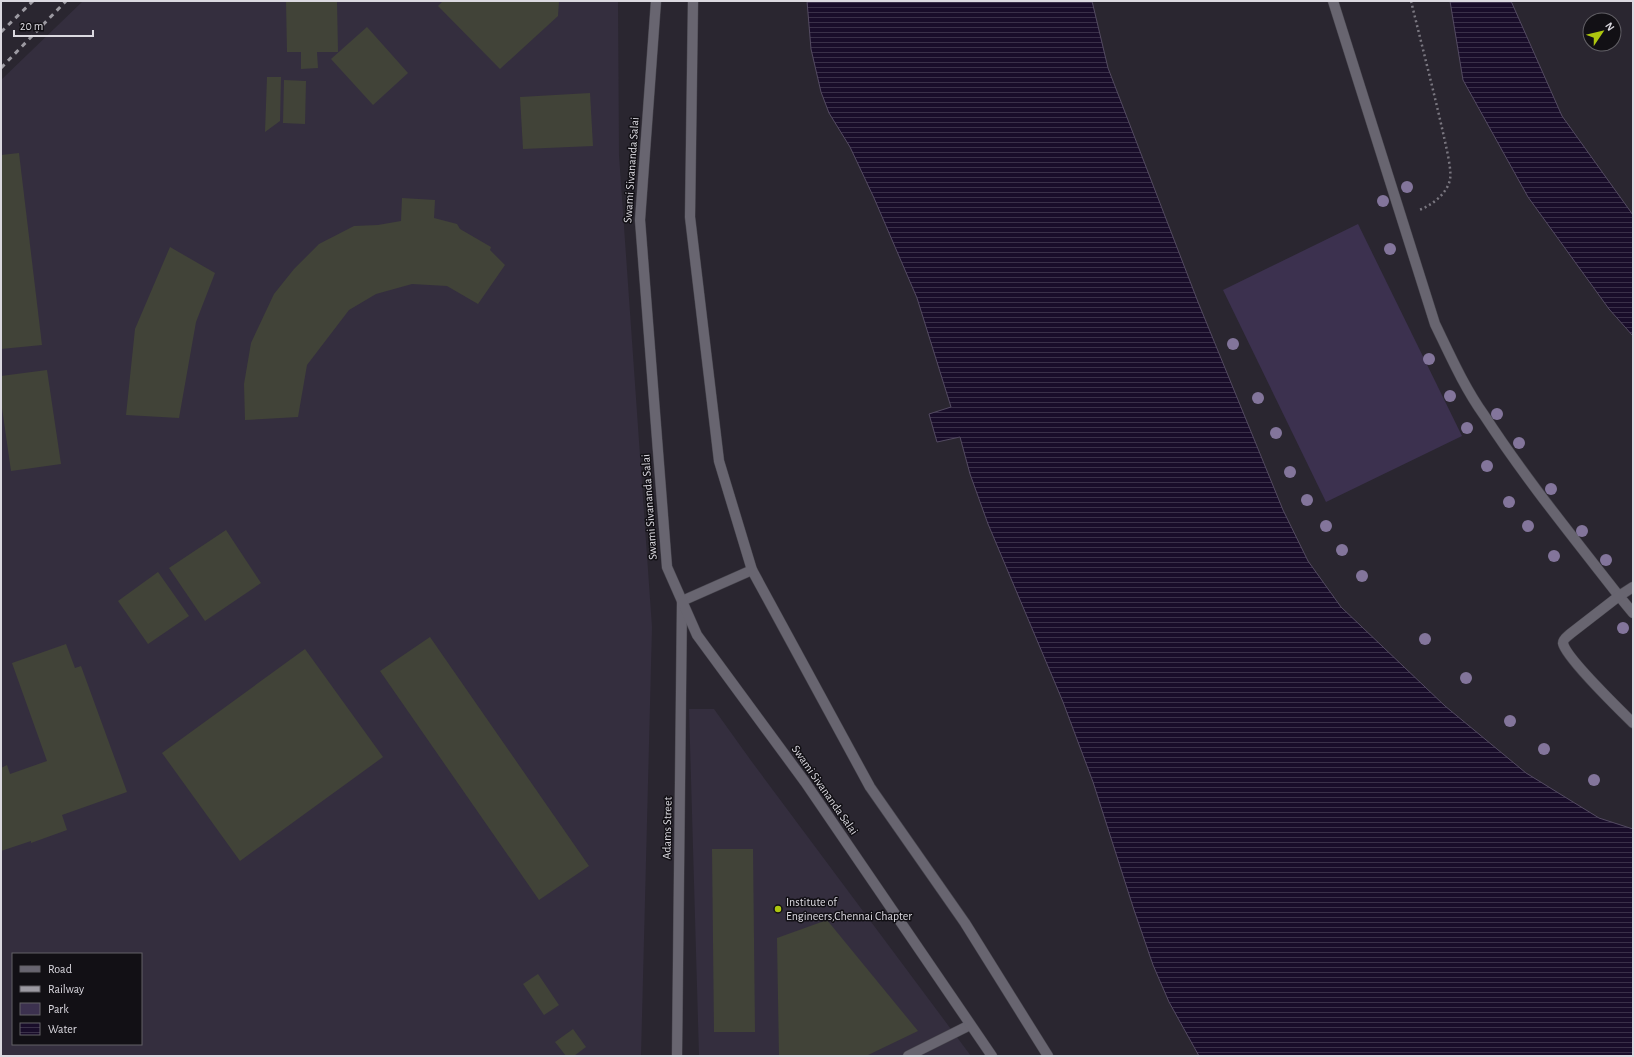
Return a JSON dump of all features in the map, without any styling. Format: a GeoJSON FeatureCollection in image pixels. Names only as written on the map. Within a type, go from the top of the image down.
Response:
{"type":"FeatureCollection","features":[{"type":"Feature","properties":{"kind":"street","name":"Swami Sivananda Salai"},"geometry":{"type":"LineString","coordinates":[[656,1],[640,220],[667,567],[697,636],[805,782],[992,1056]]}},
{"type":"Feature","properties":{"kind":"street"},"geometry":{"type":"LineString","coordinates":[[692,1],[690,217],[719,461],[752,570],[870,787],[965,924],[1048,1056]]}},
{"type":"Feature","properties":{"kind":"street"},"geometry":{"type":"LineString","coordinates":[[1333,1],[1435,324],[1455,368],[1483,415],[1516,462],[1633,613]]}},
{"type":"Feature","properties":{"kind":"street"},"geometry":{"type":"LineString","coordinates":[[682,600],[752,570]]}},
{"type":"Feature","properties":{"kind":"street"},"geometry":{"type":"LineString","coordinates":[[1633,587],[1570,634],[1564,640],[1563,644],[1577,664],[1633,723]]}},
{"type":"Feature","properties":{"kind":"street","name":"Adams Street"},"geometry":{"type":"LineString","coordinates":[[677,1056],[682,600]]}},
{"type":"Feature","properties":{"kind":"street"},"geometry":{"type":"LineString","coordinates":[[908,1056],[970,1025]]}},
{"type":"Feature","properties":{"kind":"path"},"geometry":{"type":"LineString","coordinates":[[1401,216],[1421,210],[1434,202],[1445,192],[1450,179],[1446,148],[1411,1]]}},
{"type":"Feature","properties":{"kind":"shaded area"},"geometry":{"type":"Polygon","coordinates":[[[83,1],[618,1],[619,155],[652,627],[641,1056],[1,1056],[1,80],[83,1]]]}},
{"type":"Feature","properties":{"kind":"shaded area","name":"Institute of Engineers,Chennai Chapter"},"geometry":{"type":"Polygon","coordinates":[[[689,709],[714,709],[971,1056],[699,1056],[689,709]]]}},
{"type":"Feature","properties":{"kind":"green space"},"geometry":{"type":"Polygon","coordinates":[[[1358,224],[1462,436],[1326,502],[1223,290],[1358,224]]]}},
{"type":"Feature","properties":{"kind":"water"},"geometry":{"type":"Polygon","coordinates":[[[807,1],[1092,1],[1108,68],[1198,302],[1283,510],[1308,561],[1341,607],[1445,706],[1526,773],[1599,818],[1633,829],[1633,1056],[1199,1056],[1169,1002],[1153,965],[1093,782],[1063,702],[988,524],[970,474],[960,437],[937,442],[929,414],[951,407],[917,298],[874,198],[850,147],[829,113],[821,92],[811,49],[807,1]]]}},
{"type":"Feature","properties":{"kind":"water"},"geometry":{"type":"Polygon","coordinates":[[[1450,1],[1511,1],[1562,116],[1633,215],[1633,336],[1609,309],[1528,197],[1463,80],[1450,1]]]}},
{"type":"Feature","properties":{"kind":"building"},"geometry":{"type":"Polygon","coordinates":[[[286,1],[337,1],[338,52],[317,52],[318,68],[301,69],[301,52],[287,52],[286,1]]]}},
{"type":"Feature","properties":{"kind":"building"},"geometry":{"type":"Polygon","coordinates":[[[443,1],[559,1],[558,16],[500,69],[438,6],[443,1]]]}},
{"type":"Feature","properties":{"kind":"building"},"geometry":{"type":"Polygon","coordinates":[[[367,27],[408,73],[373,105],[331,59],[367,27]]]}},
{"type":"Feature","properties":{"kind":"building"},"geometry":{"type":"Polygon","coordinates":[[[267,77],[281,77],[280,121],[265,132],[267,77]]]}},
{"type":"Feature","properties":{"kind":"building"},"geometry":{"type":"Polygon","coordinates":[[[284,80],[306,81],[305,124],[283,123],[284,80]]]}},
{"type":"Feature","properties":{"kind":"building"},"geometry":{"type":"Polygon","coordinates":[[[590,93],[593,146],[523,149],[520,97],[590,93]]]}},
{"type":"Feature","properties":{"kind":"building"},"geometry":{"type":"Polygon","coordinates":[[[19,153],[42,345],[1,349],[1,155],[19,153]]]}},
{"type":"Feature","properties":{"kind":"building"},"geometry":{"type":"Polygon","coordinates":[[[402,198],[435,200],[434,218],[457,224],[460,229],[491,247],[490,250],[505,265],[478,304],[447,286],[412,284],[376,294],[349,310],[307,365],[298,417],[245,420],[244,384],[251,343],[274,294],[294,269],[319,244],[354,226],[378,225],[401,221],[402,198]]]}},
{"type":"Feature","properties":{"kind":"building"},"geometry":{"type":"Polygon","coordinates":[[[170,247],[215,273],[196,322],[179,418],[126,415],[135,329],[170,247]]]}},
{"type":"Feature","properties":{"kind":"building"},"geometry":{"type":"Polygon","coordinates":[[[47,370],[61,464],[11,471],[1,401],[1,376],[47,370]]]}},
{"type":"Feature","properties":{"kind":"building"},"geometry":{"type":"Polygon","coordinates":[[[226,530],[261,583],[205,621],[169,568],[226,530]]]}},
{"type":"Feature","properties":{"kind":"building"},"geometry":{"type":"Polygon","coordinates":[[[158,572],[189,616],[148,644],[118,601],[158,572]]]}},
{"type":"Feature","properties":{"kind":"building"},"geometry":{"type":"Polygon","coordinates":[[[430,637],[589,866],[539,900],[380,671],[430,637]]]}},
{"type":"Feature","properties":{"kind":"building"},"geometry":{"type":"Polygon","coordinates":[[[66,644],[75,668],[81,666],[127,792],[62,815],[67,830],[31,843],[31,841],[1,851],[1,768],[7,765],[10,774],[47,761],[12,663],[66,644]]]}},
{"type":"Feature","properties":{"kind":"building"},"geometry":{"type":"Polygon","coordinates":[[[305,649],[383,757],[240,861],[162,753],[305,649]]]}},
{"type":"Feature","properties":{"kind":"building"},"geometry":{"type":"Polygon","coordinates":[[[712,849],[753,849],[755,1032],[714,1032],[712,849]]]}},
{"type":"Feature","properties":{"kind":"building"},"geometry":{"type":"Polygon","coordinates":[[[827,920],[918,1031],[866,1056],[779,1056],[777,938],[827,920]]]}},
{"type":"Feature","properties":{"kind":"building"},"geometry":{"type":"Polygon","coordinates":[[[538,974],[559,1005],[544,1015],[523,984],[538,974]]]}},
{"type":"Feature","properties":{"kind":"building"},"geometry":{"type":"Polygon","coordinates":[[[573,1029],[586,1047],[574,1056],[566,1056],[555,1042],[573,1029]]]}},
{"type":"Feature","properties":{"kind":"railway"},"geometry":{"type":"LineString","coordinates":[[1,32],[33,1]]}},
{"type":"Feature","properties":{"kind":"railway"},"geometry":{"type":"LineString","coordinates":[[1,68],[66,1]]}},
{"type":"Feature","properties":{"kind":"place","name":"Institute of Engineers,Chennai Chapter"},"geometry":{"type":"Point","coordinates":[778,909]}}]}
